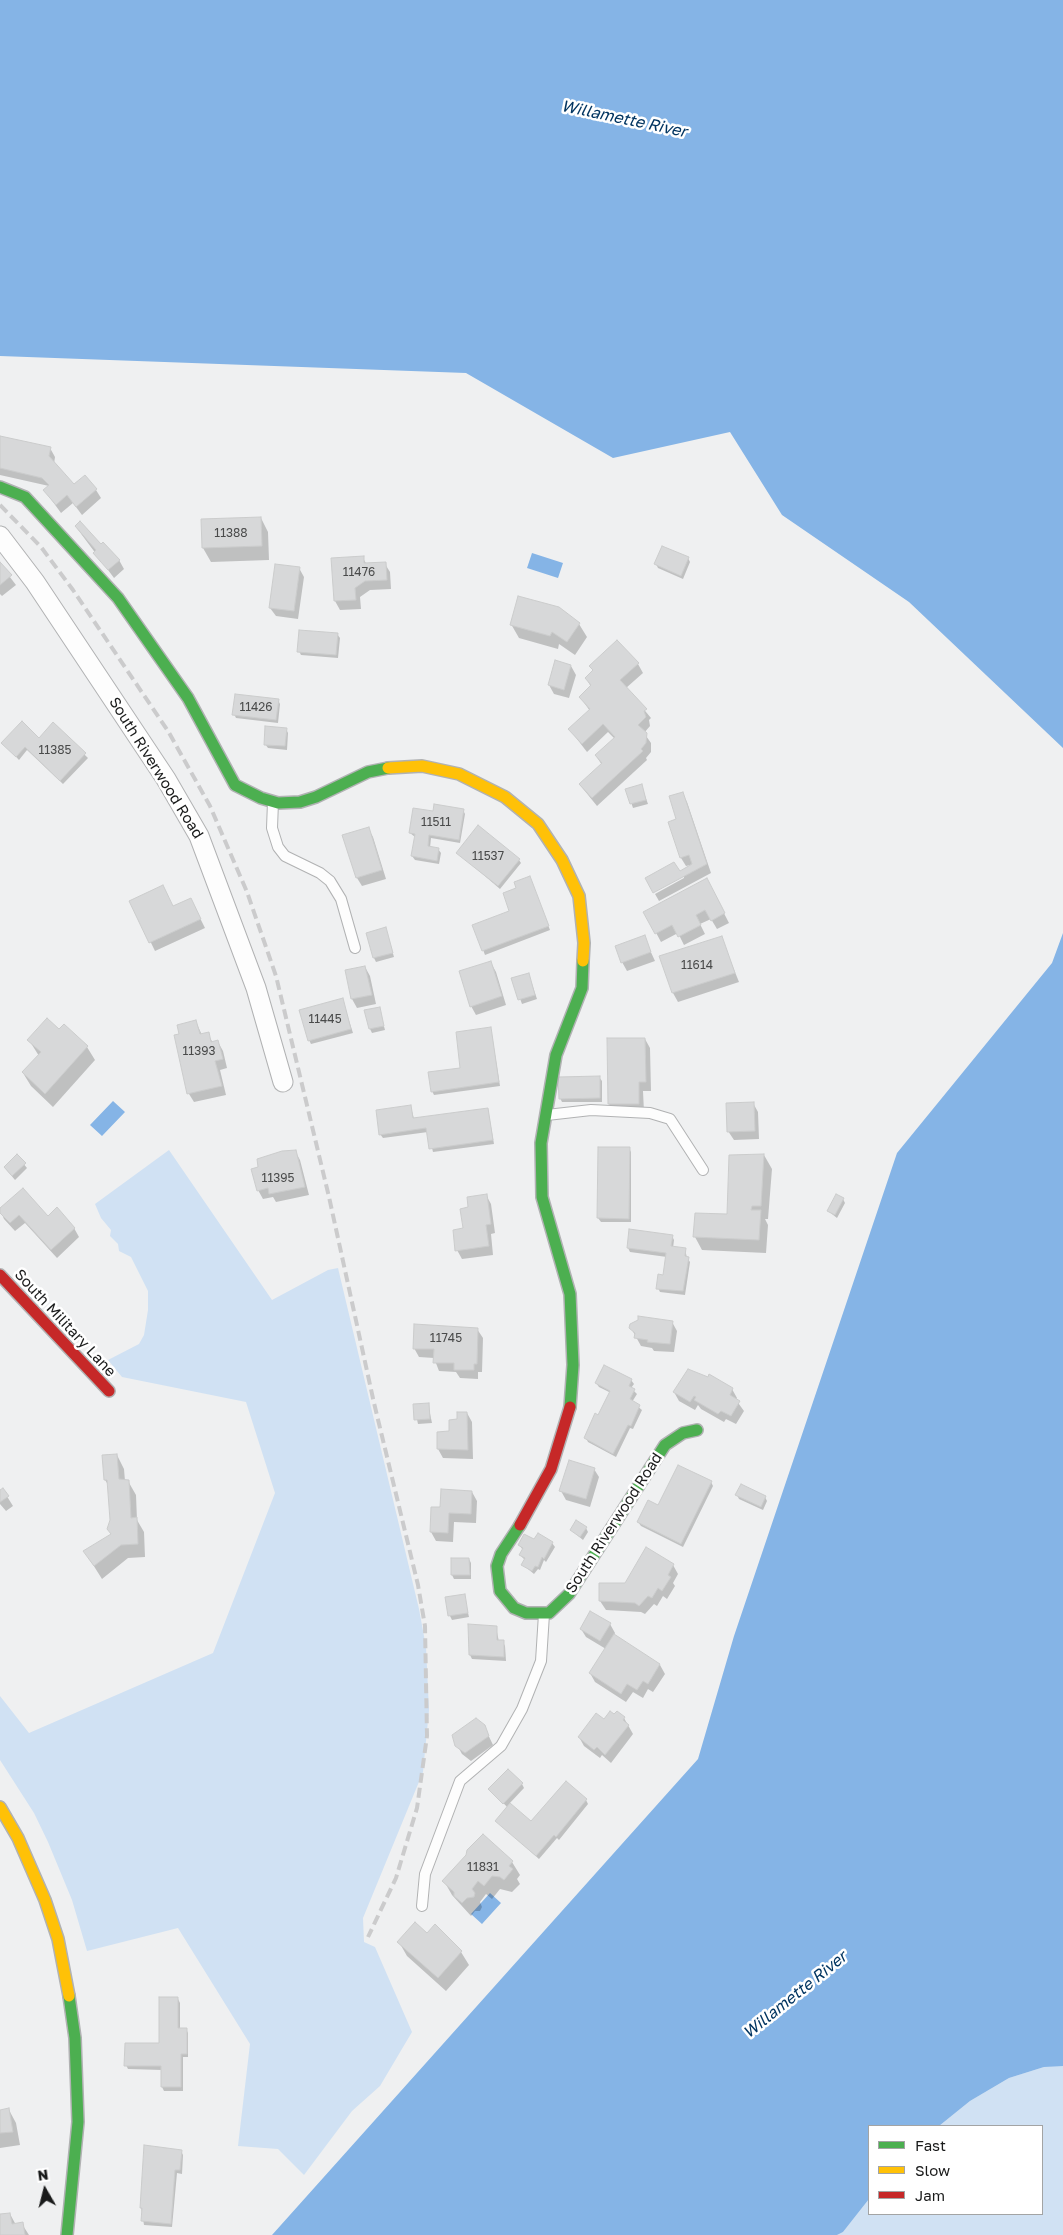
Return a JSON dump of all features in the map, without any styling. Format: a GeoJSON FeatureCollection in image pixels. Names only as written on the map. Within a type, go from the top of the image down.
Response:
{"type":"FeatureCollection","features":[{"type":"Feature","properties":{"kind":"street"},"geometry":{"type":"LineString","coordinates":[[0,487],[25,497],[118,598],[188,698],[235,785],[247,792],[273,801],[300,802],[316,798],[348,780],[384,768],[422,766],[458,774],[482,784],[505,797],[538,824],[562,860],[579,896],[584,943],[582,988],[556,1055],[541,1143],[542,1197],[570,1294],[573,1365],[569,1414],[551,1469],[530,1510],[501,1554],[497,1566],[500,1590],[514,1608],[526,1612],[544,1613]]}},
{"type":"Feature","properties":{"kind":"street","name":"South Riverwood Road"},"geometry":{"type":"LineString","coordinates":[[0,536],[35,582],[166,779],[200,836],[256,988],[283,1082]]}},
{"type":"Feature","properties":{"kind":"street","name":"South Military Lane"},"geometry":{"type":"LineString","coordinates":[[0,1275],[109,1392]]}},
{"type":"Feature","properties":{"kind":"street","name":"South Riverwood Road"},"geometry":{"type":"LineString","coordinates":[[544,1613],[549,1613],[569,1594],[665,1445],[683,1433],[697,1430]]}},
{"type":"Feature","properties":{"kind":"street"},"geometry":{"type":"LineString","coordinates":[[0,1806],[18,1838],[45,1900],[67,1977],[75,2038],[78,2122],[67,2235]]}},
{"type":"Feature","properties":{"kind":"lane"},"geometry":{"type":"LineString","coordinates":[[273,801],[272,828],[278,847],[285,856],[320,873],[330,881],[341,899],[355,948]]}},
{"type":"Feature","properties":{"kind":"lane"},"geometry":{"type":"LineString","coordinates":[[546,1115],[591,1110],[650,1113],[670,1119],[703,1170]]}},
{"type":"Feature","properties":{"kind":"lane"},"geometry":{"type":"LineString","coordinates":[[422,1906],[424,1874],[460,1782],[501,1746],[522,1708],[541,1661],[544,1613]]}},
{"type":"Feature","properties":{"kind":"shaded area"},"geometry":{"type":"Polygon","coordinates":[[[169,1150],[272,1300],[328,1270],[338,1268],[419,1609],[426,1647],[429,1710],[423,1772],[363,1918],[364,1942],[375,1947],[412,2032],[380,2086],[352,2111],[304,2175],[278,2149],[238,2146],[250,2044],[178,1928],[87,1951],[72,1900],[48,1842],[34,1813],[0,1760],[0,1696],[29,1733],[213,1653],[275,1493],[246,1402],[122,1377],[108,1360],[139,1344],[144,1335],[148,1310],[148,1291],[131,1257],[119,1251],[118,1244],[110,1236],[111,1230],[101,1218],[95,1204],[169,1150]]]}},
{"type":"Feature","properties":{"kind":"shaded area"},"geometry":{"type":"Polygon","coordinates":[[[1063,2066],[1063,2235],[837,2235],[843,2232],[868,2200],[868,2215],[1043,2215],[1043,2125],[940,2125],[970,2101],[1009,2078],[1044,2067],[1063,2066]]]}},
{"type":"Feature","properties":{"kind":"water","name":"Willamette River"},"geometry":{"type":"Polygon","coordinates":[[[0,0],[1063,0],[1063,748],[909,602],[782,515],[730,432],[613,458],[466,373],[0,356],[0,0]]]}},
{"type":"Feature","properties":{"kind":"water"},"geometry":{"type":"Polygon","coordinates":[[[532,553],[563,563],[558,578],[527,568],[532,553]]]}},
{"type":"Feature","properties":{"kind":"water","name":"Willamette River"},"geometry":{"type":"Polygon","coordinates":[[[1063,933],[1063,2066],[1044,2067],[1009,2078],[970,2101],[940,2125],[868,2125],[868,2200],[843,2232],[837,2235],[272,2235],[698,1759],[734,1636],[897,1153],[1052,963],[1063,933]]]}},
{"type":"Feature","properties":{"kind":"water"},"geometry":{"type":"Polygon","coordinates":[[[113,1101],[125,1112],[102,1136],[90,1125],[113,1101]]]}},
{"type":"Feature","properties":{"kind":"water"},"geometry":{"type":"Polygon","coordinates":[[[490,1893],[501,1903],[482,1924],[471,1914],[490,1893]]]}},
{"type":"Feature","properties":{"kind":"building"},"geometry":{"type":"Polygon","coordinates":[[[0,436],[51,447],[49,456],[74,484],[85,475],[97,489],[76,507],[67,495],[56,505],[43,490],[49,485],[42,478],[0,468],[0,436]]]}},
{"type":"Feature","properties":{"kind":"building"},"geometry":{"type":"Polygon","coordinates":[[[261,517],[262,546],[202,548],[201,519],[261,517]]]}},
{"type":"Feature","properties":{"kind":"building"},"geometry":{"type":"Polygon","coordinates":[[[80,521],[101,544],[103,542],[120,560],[108,570],[93,553],[96,550],[75,526],[80,521]]]}},
{"type":"Feature","properties":{"kind":"building"},"geometry":{"type":"Polygon","coordinates":[[[662,546],[689,557],[681,576],[654,564],[662,546]]]}},
{"type":"Feature","properties":{"kind":"building"},"geometry":{"type":"Polygon","coordinates":[[[364,556],[364,563],[386,562],[387,580],[365,581],[355,588],[356,600],[334,601],[331,558],[364,556]]]}},
{"type":"Feature","properties":{"kind":"building"},"geometry":{"type":"Polygon","coordinates":[[[0,562],[12,575],[0,585],[0,562]]]}},
{"type":"Feature","properties":{"kind":"building"},"geometry":{"type":"Polygon","coordinates":[[[275,564],[300,567],[294,611],[269,608],[275,564]]]}},
{"type":"Feature","properties":{"kind":"building"},"geometry":{"type":"Polygon","coordinates":[[[518,596],[559,607],[580,623],[567,642],[552,632],[550,636],[510,625],[518,596]]]}},
{"type":"Feature","properties":{"kind":"building"},"geometry":{"type":"Polygon","coordinates":[[[299,630],[338,633],[336,655],[297,652],[299,630]]]}},
{"type":"Feature","properties":{"kind":"building"},"geometry":{"type":"Polygon","coordinates":[[[617,640],[639,663],[620,680],[647,709],[644,711],[646,717],[638,725],[647,733],[646,743],[641,749],[643,751],[592,798],[579,784],[602,763],[595,755],[615,737],[603,724],[582,744],[568,729],[590,709],[579,697],[591,685],[585,678],[593,670],[589,666],[617,640]]]}},
{"type":"Feature","properties":{"kind":"building"},"geometry":{"type":"Polygon","coordinates":[[[555,660],[571,665],[564,690],[548,685],[555,660]]]}},
{"type":"Feature","properties":{"kind":"building"},"geometry":{"type":"Polygon","coordinates":[[[235,694],[279,699],[276,720],[232,715],[235,694]]]}},
{"type":"Feature","properties":{"kind":"building"},"geometry":{"type":"Polygon","coordinates":[[[22,721],[39,738],[53,722],[86,753],[60,781],[25,747],[16,757],[1,743],[22,721]]]}},
{"type":"Feature","properties":{"kind":"building"},"geometry":{"type":"Polygon","coordinates":[[[265,726],[287,728],[285,746],[264,745],[265,726]]]}},
{"type":"Feature","properties":{"kind":"building"},"geometry":{"type":"Polygon","coordinates":[[[642,784],[646,800],[630,804],[625,789],[642,784]]]}},
{"type":"Feature","properties":{"kind":"building"},"geometry":{"type":"Polygon","coordinates":[[[683,792],[707,864],[653,893],[645,878],[674,862],[680,871],[692,864],[689,855],[680,858],[668,822],[676,819],[669,796],[683,792]]]}},
{"type":"Feature","properties":{"kind":"building"},"geometry":{"type":"Polygon","coordinates":[[[434,804],[464,809],[459,840],[429,835],[428,846],[439,848],[437,861],[411,856],[415,834],[409,833],[413,808],[433,811],[434,804]]]}},
{"type":"Feature","properties":{"kind":"building"},"geometry":{"type":"Polygon","coordinates":[[[478,825],[520,859],[498,886],[456,853],[478,825]]]}},
{"type":"Feature","properties":{"kind":"building"},"geometry":{"type":"Polygon","coordinates":[[[369,827],[382,870],[356,878],[342,835],[369,827]]]}},
{"type":"Feature","properties":{"kind":"building"},"geometry":{"type":"Polygon","coordinates":[[[530,876],[549,926],[482,951],[472,925],[509,911],[503,893],[516,888],[514,882],[530,876]]]}},
{"type":"Feature","properties":{"kind":"building"},"geometry":{"type":"Polygon","coordinates":[[[707,878],[725,913],[711,921],[705,910],[696,915],[701,925],[678,937],[672,925],[655,934],[643,912],[707,878]]]}},
{"type":"Feature","properties":{"kind":"building"},"geometry":{"type":"Polygon","coordinates":[[[163,885],[173,906],[191,898],[201,919],[149,943],[129,901],[163,885]]]}},
{"type":"Feature","properties":{"kind":"building"},"geometry":{"type":"Polygon","coordinates":[[[386,927],[393,953],[373,958],[366,933],[386,927]]]}},
{"type":"Feature","properties":{"kind":"building"},"geometry":{"type":"Polygon","coordinates":[[[645,935],[651,952],[621,963],[615,946],[645,935]]]}},
{"type":"Feature","properties":{"kind":"building"},"geometry":{"type":"Polygon","coordinates":[[[722,936],[735,973],[672,993],[659,956],[722,936]]]}},
{"type":"Feature","properties":{"kind":"building"},"geometry":{"type":"Polygon","coordinates":[[[491,961],[502,996],[470,1007],[459,971],[491,961]]]}},
{"type":"Feature","properties":{"kind":"building"},"geometry":{"type":"Polygon","coordinates":[[[365,966],[372,995],[351,999],[345,970],[365,966]]]}},
{"type":"Feature","properties":{"kind":"building"},"geometry":{"type":"Polygon","coordinates":[[[529,973],[535,995],[518,1000],[511,978],[529,973]]]}},
{"type":"Feature","properties":{"kind":"building"},"geometry":{"type":"Polygon","coordinates":[[[343,998],[351,1029],[308,1041],[299,1010],[343,998]]]}},
{"type":"Feature","properties":{"kind":"building"},"geometry":{"type":"Polygon","coordinates":[[[380,1007],[384,1026],[369,1029],[364,1010],[380,1007]]]}},
{"type":"Feature","properties":{"kind":"building"},"geometry":{"type":"Polygon","coordinates":[[[47,1018],[59,1029],[64,1024],[88,1046],[45,1094],[22,1072],[41,1052],[27,1040],[47,1018]]]}},
{"type":"Feature","properties":{"kind":"building"},"geometry":{"type":"Polygon","coordinates":[[[196,1020],[200,1034],[209,1032],[211,1042],[218,1040],[223,1059],[215,1061],[222,1086],[187,1094],[174,1035],[179,1034],[177,1025],[196,1020]]]}},
{"type":"Feature","properties":{"kind":"building"},"geometry":{"type":"Polygon","coordinates":[[[491,1027],[499,1082],[431,1092],[428,1072],[460,1068],[456,1032],[491,1027]]]}},
{"type":"Feature","properties":{"kind":"building"},"geometry":{"type":"Polygon","coordinates":[[[607,1038],[645,1038],[646,1082],[639,1082],[639,1104],[608,1104],[607,1038]]]}},
{"type":"Feature","properties":{"kind":"building"},"geometry":{"type":"Polygon","coordinates":[[[600,1076],[600,1098],[559,1099],[558,1077],[600,1076]]]}},
{"type":"Feature","properties":{"kind":"building"},"geometry":{"type":"Polygon","coordinates":[[[754,1102],[755,1131],[727,1132],[726,1103],[754,1102]]]}},
{"type":"Feature","properties":{"kind":"building"},"geometry":{"type":"Polygon","coordinates":[[[411,1105],[413,1118],[488,1108],[493,1140],[429,1149],[426,1128],[379,1135],[376,1110],[411,1105]]]}},
{"type":"Feature","properties":{"kind":"building"},"geometry":{"type":"Polygon","coordinates":[[[598,1147],[630,1147],[629,1219],[597,1218],[598,1147]]]}},
{"type":"Feature","properties":{"kind":"building"},"geometry":{"type":"Polygon","coordinates":[[[296,1150],[305,1187],[269,1194],[268,1188],[257,1191],[251,1169],[258,1167],[257,1159],[282,1151],[296,1150]]]}},
{"type":"Feature","properties":{"kind":"building"},"geometry":{"type":"Polygon","coordinates":[[[17,1154],[26,1163],[12,1176],[4,1167],[17,1154]]]}},
{"type":"Feature","properties":{"kind":"building"},"geometry":{"type":"Polygon","coordinates":[[[764,1154],[761,1206],[752,1206],[751,1210],[761,1210],[759,1240],[693,1237],[695,1213],[727,1214],[729,1155],[764,1154]]]}},
{"type":"Feature","properties":{"kind":"building"},"geometry":{"type":"Polygon","coordinates":[[[23,1188],[48,1216],[57,1207],[75,1228],[51,1250],[19,1215],[10,1223],[0,1213],[0,1208],[23,1188]]]}},
{"type":"Feature","properties":{"kind":"building"},"geometry":{"type":"Polygon","coordinates":[[[487,1194],[491,1224],[486,1225],[489,1246],[455,1251],[453,1230],[463,1228],[460,1209],[468,1207],[467,1197],[487,1194]]]}},
{"type":"Feature","properties":{"kind":"building"},"geometry":{"type":"Polygon","coordinates":[[[836,1194],[844,1198],[835,1215],[827,1211],[836,1194]]]}},
{"type":"Feature","properties":{"kind":"building"},"geometry":{"type":"Polygon","coordinates":[[[629,1229],[673,1235],[671,1246],[686,1248],[685,1256],[689,1257],[683,1291],[656,1289],[658,1274],[663,1275],[666,1253],[627,1248],[629,1229]]]}},
{"type":"Feature","properties":{"kind":"building"},"geometry":{"type":"Polygon","coordinates":[[[638,1316],[673,1321],[670,1344],[647,1342],[648,1340],[634,1338],[635,1333],[629,1328],[630,1324],[638,1320],[638,1316]]]}},
{"type":"Feature","properties":{"kind":"building"},"geometry":{"type":"Polygon","coordinates":[[[414,1324],[478,1328],[477,1364],[474,1364],[474,1370],[454,1370],[454,1363],[433,1363],[434,1349],[413,1349],[414,1324]]]}},
{"type":"Feature","properties":{"kind":"building"},"geometry":{"type":"Polygon","coordinates":[[[604,1365],[632,1379],[629,1386],[635,1389],[630,1399],[640,1405],[631,1426],[628,1425],[613,1454],[584,1438],[595,1413],[598,1415],[610,1391],[595,1383],[604,1365]]]}},
{"type":"Feature","properties":{"kind":"building"},"geometry":{"type":"Polygon","coordinates":[[[688,1369],[708,1377],[709,1374],[733,1388],[730,1395],[740,1401],[731,1416],[721,1411],[718,1414],[694,1400],[696,1397],[694,1396],[690,1402],[673,1392],[688,1369]]]}},
{"type":"Feature","properties":{"kind":"building"},"geometry":{"type":"Polygon","coordinates":[[[429,1403],[430,1419],[414,1420],[413,1404],[429,1403]]]}},
{"type":"Feature","properties":{"kind":"building"},"geometry":{"type":"Polygon","coordinates":[[[457,1412],[467,1412],[468,1450],[437,1449],[437,1432],[449,1431],[449,1420],[457,1419],[457,1412]]]}},
{"type":"Feature","properties":{"kind":"building"},"geometry":{"type":"Polygon","coordinates":[[[117,1454],[119,1479],[129,1480],[131,1518],[137,1517],[138,1544],[121,1545],[94,1566],[83,1551],[111,1534],[107,1529],[110,1520],[107,1480],[104,1480],[102,1455],[117,1454]]]}},
{"type":"Feature","properties":{"kind":"building"},"geometry":{"type":"Polygon","coordinates":[[[569,1460],[595,1468],[586,1499],[559,1491],[569,1460]]]}},
{"type":"Feature","properties":{"kind":"building"},"geometry":{"type":"Polygon","coordinates":[[[678,1465],[712,1481],[681,1544],[637,1522],[648,1500],[658,1505],[678,1465]]]}},
{"type":"Feature","properties":{"kind":"building"},"geometry":{"type":"Polygon","coordinates":[[[741,1484],[766,1496],[761,1507],[735,1495],[741,1484]]]}},
{"type":"Feature","properties":{"kind":"building"},"geometry":{"type":"Polygon","coordinates":[[[3,1488],[9,1496],[0,1502],[0,1490],[3,1488]]]}},
{"type":"Feature","properties":{"kind":"building"},"geometry":{"type":"Polygon","coordinates":[[[441,1489],[472,1491],[471,1514],[449,1513],[448,1533],[430,1532],[431,1507],[440,1507],[441,1489]]]}},
{"type":"Feature","properties":{"kind":"building"},"geometry":{"type":"Polygon","coordinates":[[[576,1520],[587,1527],[580,1537],[570,1530],[576,1520]]]}},
{"type":"Feature","properties":{"kind":"building"},"geometry":{"type":"Polygon","coordinates":[[[538,1533],[553,1542],[544,1559],[542,1557],[538,1567],[535,1566],[532,1571],[521,1565],[525,1558],[519,1555],[523,1548],[518,1545],[524,1534],[534,1539],[538,1533]]]}},
{"type":"Feature","properties":{"kind":"building"},"geometry":{"type":"Polygon","coordinates":[[[646,1547],[674,1564],[668,1575],[671,1577],[662,1591],[658,1588],[652,1598],[648,1596],[639,1606],[635,1603],[599,1601],[599,1583],[625,1583],[646,1547]]]}},
{"type":"Feature","properties":{"kind":"building"},"geometry":{"type":"Polygon","coordinates":[[[451,1558],[469,1558],[470,1575],[451,1575],[451,1558]]]}},
{"type":"Feature","properties":{"kind":"building"},"geometry":{"type":"Polygon","coordinates":[[[465,1594],[468,1613],[448,1616],[445,1597],[465,1594]]]}},
{"type":"Feature","properties":{"kind":"building"},"geometry":{"type":"Polygon","coordinates":[[[590,1611],[611,1623],[600,1641],[580,1629],[590,1611]]]}},
{"type":"Feature","properties":{"kind":"building"},"geometry":{"type":"Polygon","coordinates":[[[468,1624],[497,1626],[497,1640],[504,1640],[504,1657],[469,1655],[468,1624]]]}},
{"type":"Feature","properties":{"kind":"building"},"geometry":{"type":"Polygon","coordinates":[[[614,1634],[660,1664],[648,1684],[643,1681],[637,1690],[627,1684],[621,1694],[589,1673],[614,1634]]]}},
{"type":"Feature","properties":{"kind":"building"},"geometry":{"type":"Polygon","coordinates":[[[610,1711],[614,1714],[617,1711],[625,1717],[623,1720],[629,1725],[605,1755],[597,1747],[594,1750],[578,1737],[596,1713],[604,1719],[610,1711]]]}},
{"type":"Feature","properties":{"kind":"building"},"geometry":{"type":"Polygon","coordinates":[[[476,1718],[485,1725],[489,1736],[465,1753],[455,1746],[452,1735],[476,1718]]]}},
{"type":"Feature","properties":{"kind":"building"},"geometry":{"type":"Polygon","coordinates":[[[508,1769],[523,1783],[503,1804],[488,1789],[508,1769]]]}},
{"type":"Feature","properties":{"kind":"building"},"geometry":{"type":"Polygon","coordinates":[[[566,1781],[587,1799],[556,1837],[554,1835],[536,1856],[495,1821],[510,1803],[531,1821],[566,1781]]]}},
{"type":"Feature","properties":{"kind":"building"},"geometry":{"type":"Polygon","coordinates":[[[483,1834],[513,1861],[509,1866],[513,1869],[504,1880],[500,1877],[492,1876],[484,1886],[478,1881],[472,1889],[475,1893],[474,1897],[467,1898],[462,1903],[442,1881],[466,1855],[467,1850],[483,1834]]]}},
{"type":"Feature","properties":{"kind":"building"},"geometry":{"type":"Polygon","coordinates":[[[415,1922],[427,1933],[435,1924],[462,1951],[438,1978],[397,1942],[415,1922]]]}},
{"type":"Feature","properties":{"kind":"building"},"geometry":{"type":"Polygon","coordinates":[[[159,1997],[178,1997],[178,2028],[187,2028],[187,2054],[181,2054],[181,2087],[161,2087],[161,2066],[124,2066],[125,2043],[159,2043],[159,1997]]]}},
{"type":"Feature","properties":{"kind":"building"},"geometry":{"type":"Polygon","coordinates":[[[9,2108],[13,2132],[0,2133],[0,2110],[9,2108]]]}},
{"type":"Feature","properties":{"kind":"building"},"geometry":{"type":"Polygon","coordinates":[[[144,2145],[182,2150],[180,2170],[175,2170],[171,2224],[141,2221],[142,2208],[140,2208],[144,2145]]]}},
{"type":"Feature","properties":{"kind":"building"},"geometry":{"type":"Polygon","coordinates":[[[10,2213],[12,2224],[23,2222],[25,2235],[0,2235],[0,2214],[10,2213]]]}},
{"type":"Feature","properties":{"kind":"railway"},"geometry":{"type":"LineString","coordinates":[[0,505],[41,547],[73,590],[168,731],[210,806],[247,892],[276,976],[329,1197],[374,1403],[418,1585],[425,1626],[427,1736],[417,1808],[396,1878],[368,1937]]}},
{"type":"Feature","properties":{"kind":"traffic: fast"},"geometry":{"type":"LineString","coordinates":[[0,487],[25,497],[118,598],[188,698],[235,785],[261,798],[278,803],[300,802],[316,797],[368,772],[388,768]]}},
{"type":"Feature","properties":{"kind":"traffic: fast"},"geometry":{"type":"LineString","coordinates":[[570,1407],[573,1365],[570,1294],[542,1197],[541,1143],[556,1055],[582,988],[583,961]]}},
{"type":"Feature","properties":{"kind":"traffic: fast"},"geometry":{"type":"LineString","coordinates":[[520,1525],[501,1554],[497,1566],[500,1591],[514,1608],[526,1613],[549,1613],[569,1594],[665,1445],[683,1433],[697,1430]]}},
{"type":"Feature","properties":{"kind":"traffic: fast"},"geometry":{"type":"LineString","coordinates":[[67,2235],[78,2122],[75,2038],[69,1996]]}},
{"type":"Feature","properties":{"kind":"traffic: slow"},"geometry":{"type":"LineString","coordinates":[[388,768],[422,766],[459,774],[505,797],[538,824],[562,860],[579,896],[584,943],[583,961]]}},
{"type":"Feature","properties":{"kind":"traffic: slow"},"geometry":{"type":"LineString","coordinates":[[0,1807],[18,1838],[45,1900],[58,1939],[69,1996]]}},
{"type":"Feature","properties":{"kind":"traffic: jam"},"geometry":{"type":"LineString","coordinates":[[0,1275],[109,1391]]}},
{"type":"Feature","properties":{"kind":"traffic: jam"},"geometry":{"type":"LineString","coordinates":[[520,1525],[551,1469],[570,1407]]}}]}
